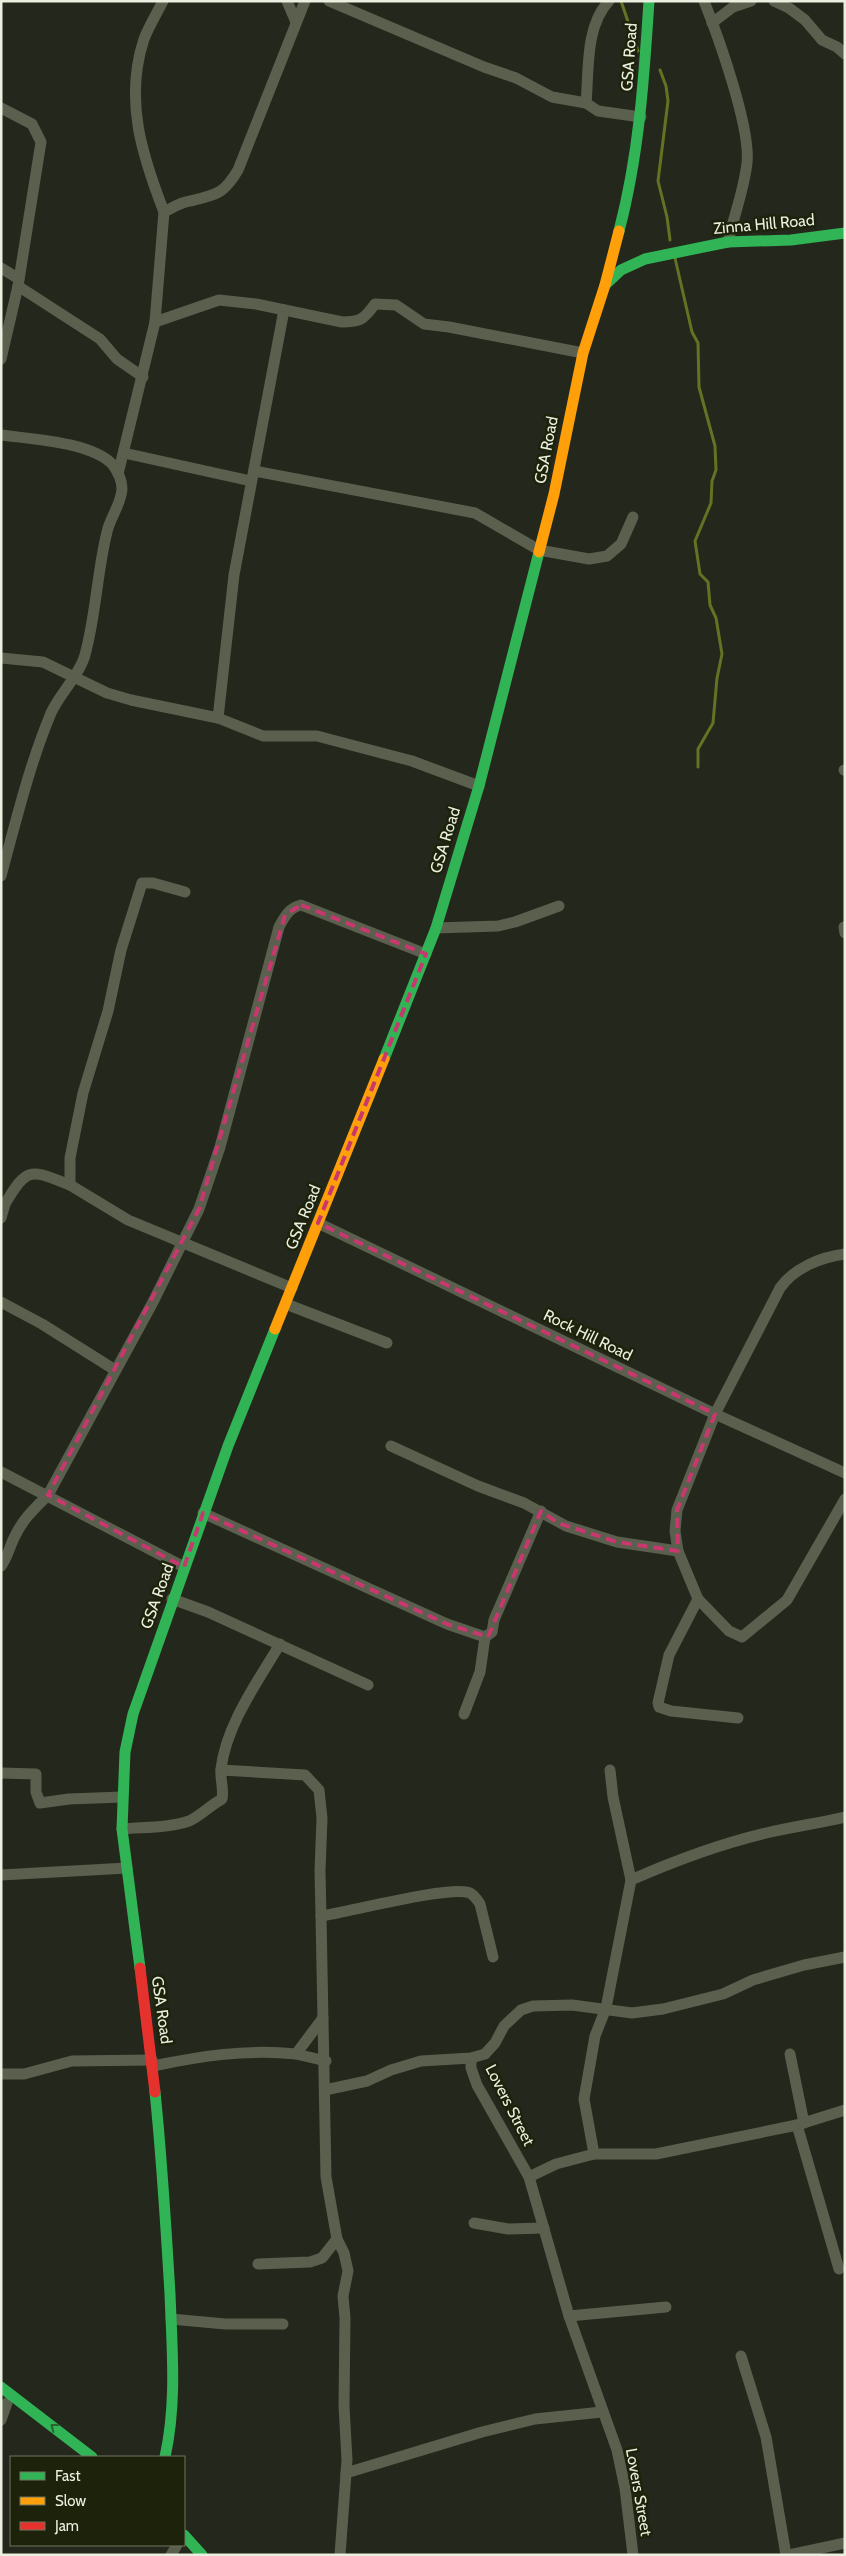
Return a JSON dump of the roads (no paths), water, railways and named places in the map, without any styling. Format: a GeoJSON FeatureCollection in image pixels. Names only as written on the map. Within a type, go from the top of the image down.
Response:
{"type":"FeatureCollection","features":[{"type":"Feature","properties":{"kind":"main road","name":"GSA Road"},"geometry":{"type":"LineString","coordinates":[[165,2456],[170,2434],[174,2383],[164,2183],[152,2063],[122,1829],[125,1752],[133,1714],[203,1513],[436,928],[478,786],[554,494],[582,353],[604,285],[631,185],[641,117],[648,1]]}},
{"type":"Feature","properties":{"kind":"main road","name":"Zinna Hill Road"},"geometry":{"type":"LineString","coordinates":[[604,285],[621,270],[645,259],[728,242],[791,240],[845,233]]}},
{"type":"Feature","properties":{"kind":"main road"},"geometry":{"type":"LineString","coordinates":[[1,2387],[91,2456]]}},
{"type":"Feature","properties":{"kind":"main road"},"geometry":{"type":"LineString","coordinates":[[4,2401],[74,2456]]}},
{"type":"Feature","properties":{"kind":"main road"},"geometry":{"type":"LineString","coordinates":[[185,2536],[202,2555]]}},
{"type":"Feature","properties":{"kind":"main road"},"geometry":{"type":"LineString","coordinates":[[179,2546],[188,2555]]}},
{"type":"Feature","properties":{"kind":"street"},"geometry":{"type":"LineString","coordinates":[[118,474],[143,377],[154,322],[164,212],[147,165],[136,122],[135,87],[144,38],[163,1]]}},
{"type":"Feature","properties":{"kind":"street"},"geometry":{"type":"LineString","coordinates":[[287,1],[296,22]]}},
{"type":"Feature","properties":{"kind":"street"},"geometry":{"type":"LineString","coordinates":[[164,212],[189,201],[217,194],[230,185],[238,170],[305,1]]}},
{"type":"Feature","properties":{"kind":"street"},"geometry":{"type":"LineString","coordinates":[[329,1],[484,67],[516,78],[552,97],[586,103],[598,112],[641,117]]}},
{"type":"Feature","properties":{"kind":"street"},"geometry":{"type":"LineString","coordinates":[[586,103],[592,36],[598,17],[609,1]]}},
{"type":"Feature","properties":{"kind":"street"},"geometry":{"type":"LineString","coordinates":[[704,1],[745,136],[747,162],[728,242]]}},
{"type":"Feature","properties":{"kind":"street"},"geometry":{"type":"LineString","coordinates":[[712,23],[733,7],[752,1]]}},
{"type":"Feature","properties":{"kind":"street"},"geometry":{"type":"LineString","coordinates":[[774,1],[797,14],[822,40],[838,47],[845,54]]}},
{"type":"Feature","properties":{"kind":"street"},"geometry":{"type":"LineString","coordinates":[[1,108],[32,124],[41,142],[19,283],[1,359]]}},
{"type":"Feature","properties":{"kind":"street"},"geometry":{"type":"LineString","coordinates":[[1,268],[19,283],[100,339],[117,359],[143,377]]}},
{"type":"Feature","properties":{"kind":"street"},"geometry":{"type":"LineString","coordinates":[[154,322],[219,300],[284,310],[342,322],[356,322],[364,318],[375,304],[392,304],[425,324],[449,326],[582,353]]}},
{"type":"Feature","properties":{"kind":"street"},"geometry":{"type":"LineString","coordinates":[[218,718],[234,575],[284,310]]}},
{"type":"Feature","properties":{"kind":"street"},"geometry":{"type":"LineString","coordinates":[[1,435],[54,442],[91,452],[112,464],[118,474],[122,488],[120,501],[107,531],[84,657],[53,708],[42,736],[28,777],[1,876]]}},
{"type":"Feature","properties":{"kind":"street"},"geometry":{"type":"LineString","coordinates":[[124,453],[475,513],[538,550],[589,559],[607,556],[621,544],[633,517]]}},
{"type":"Feature","properties":{"kind":"street"},"geometry":{"type":"LineString","coordinates":[[1,658],[43,662],[73,677],[131,700],[218,718],[263,736],[317,736],[412,761],[478,786]]}},
{"type":"Feature","properties":{"kind":"street"},"geometry":{"type":"LineString","coordinates":[[70,1185],[70,1158],[83,1093],[108,1011],[122,950],[142,883],[153,883],[185,892]]}},
{"type":"Feature","properties":{"kind":"street"},"geometry":{"type":"LineString","coordinates":[[1,1566],[28,1514],[48,1495],[153,1302],[199,1209],[211,1178],[255,1012],[279,927],[285,915],[294,907],[301,905],[426,954]]}},
{"type":"Feature","properties":{"kind":"street"},"geometry":{"type":"LineString","coordinates":[[436,928],[498,926],[559,906]]}},
{"type":"Feature","properties":{"kind":"street"},"geometry":{"type":"LineString","coordinates":[[1,1218],[3,1203],[22,1177],[31,1173],[40,1174],[70,1185],[128,1220],[292,1288]]}},
{"type":"Feature","properties":{"kind":"street","name":"Rock Hill Road"},"geometry":{"type":"LineString","coordinates":[[318,1223],[714,1414],[845,1472]]}},
{"type":"Feature","properties":{"kind":"street"},"geometry":{"type":"LineString","coordinates":[[845,1254],[832,1256],[788,1277],[780,1288],[714,1414],[677,1510],[675,1531],[678,1551],[698,1600],[729,1631],[742,1637],[787,1600],[845,1499]]}},
{"type":"Feature","properties":{"kind":"street"},"geometry":{"type":"LineString","coordinates":[[1,1302],[42,1324],[115,1370]]}},
{"type":"Feature","properties":{"kind":"street"},"geometry":{"type":"LineString","coordinates":[[286,1304],[387,1343]]}},
{"type":"Feature","properties":{"kind":"street"},"geometry":{"type":"LineString","coordinates":[[391,1446],[478,1486],[541,1511],[558,1523],[617,1542],[678,1551]]}},
{"type":"Feature","properties":{"kind":"street"},"geometry":{"type":"LineString","coordinates":[[1,1472],[184,1567]]}},
{"type":"Feature","properties":{"kind":"street"},"geometry":{"type":"LineString","coordinates":[[464,1714],[480,1672],[485,1637],[492,1632],[494,1620],[541,1511]]}},
{"type":"Feature","properties":{"kind":"street"},"geometry":{"type":"LineString","coordinates":[[203,1513],[447,1624],[485,1637]]}},
{"type":"Feature","properties":{"kind":"street"},"geometry":{"type":"LineString","coordinates":[[172,1599],[208,1612],[368,1685]]}},
{"type":"Feature","properties":{"kind":"street"},"geometry":{"type":"LineString","coordinates":[[698,1600],[669,1655],[658,1703],[659,1707],[671,1711],[738,1718]]}},
{"type":"Feature","properties":{"kind":"street"},"geometry":{"type":"LineString","coordinates":[[122,1829],[161,1826],[191,1821],[208,1807],[222,1799],[224,1788],[221,1770],[239,1712],[280,1644]]}},
{"type":"Feature","properties":{"kind":"street"},"geometry":{"type":"LineString","coordinates":[[221,1770],[305,1775],[319,1790],[322,1818],[320,1871],[323,2018],[326,2061],[326,2177],[337,2239],[344,2253],[348,2271],[342,2306],[345,2318],[344,2406],[346,2473],[340,2555]]}},
{"type":"Feature","properties":{"kind":"street"},"geometry":{"type":"LineString","coordinates":[[594,2154],[584,2099],[595,2036],[606,2008],[631,1880],[613,1797],[610,1770]]}},
{"type":"Feature","properties":{"kind":"street"},"geometry":{"type":"LineString","coordinates":[[1,1773],[36,1774],[36,1792],[40,1803],[69,1799],[122,1797]]}},
{"type":"Feature","properties":{"kind":"street"},"geometry":{"type":"LineString","coordinates":[[631,1880],[667,1864],[766,1833],[845,1816]]}},
{"type":"Feature","properties":{"kind":"street"},"geometry":{"type":"LineString","coordinates":[[1,1875],[127,1868]]}},
{"type":"Feature","properties":{"kind":"street"},"geometry":{"type":"LineString","coordinates":[[321,1916],[429,1895],[454,1892],[470,1894],[476,1897],[480,1904],[493,1957]]}},
{"type":"Feature","properties":{"kind":"street","name":"Lovers Street"},"geometry":{"type":"LineString","coordinates":[[633,2555],[625,2488],[616,2450],[569,2316],[529,2177],[477,2085],[471,2068],[471,2058],[485,2054],[496,2043],[504,2026],[521,2010],[533,2006],[550,2004],[632,2012],[663,2009],[723,1994],[753,1980],[804,1965],[845,1957]]}},
{"type":"Feature","properties":{"kind":"street"},"geometry":{"type":"LineString","coordinates":[[296,2054],[323,2018]]}},
{"type":"Feature","properties":{"kind":"street"},"geometry":{"type":"LineString","coordinates":[[1,2074],[24,2074],[72,2061],[152,2063],[210,2055],[265,2051],[296,2054],[326,2061]]}},
{"type":"Feature","properties":{"kind":"street"},"geometry":{"type":"LineString","coordinates":[[790,2054],[800,2124],[838,2269]]}},
{"type":"Feature","properties":{"kind":"street"},"geometry":{"type":"LineString","coordinates":[[325,2090],[367,2081],[391,2070],[421,2061],[471,2058]]}},
{"type":"Feature","properties":{"kind":"street"},"geometry":{"type":"LineString","coordinates":[[529,2177],[556,2164],[594,2154],[656,2154],[800,2124],[845,2110]]}},
{"type":"Feature","properties":{"kind":"street"},"geometry":{"type":"LineString","coordinates":[[474,2223],[508,2229],[544,2228]]}},
{"type":"Feature","properties":{"kind":"street"},"geometry":{"type":"LineString","coordinates":[[258,2264],[310,2262],[322,2258],[337,2239]]}},
{"type":"Feature","properties":{"kind":"street"},"geometry":{"type":"LineString","coordinates":[[569,2316],[666,2307]]}},
{"type":"Feature","properties":{"kind":"street"},"geometry":{"type":"LineString","coordinates":[[171,2319],[225,2324],[251,2322],[283,2324]]}},
{"type":"Feature","properties":{"kind":"street"},"geometry":{"type":"LineString","coordinates":[[741,2356],[766,2437],[787,2555],[845,2543]]}},
{"type":"Feature","properties":{"kind":"street"},"geometry":{"type":"LineString","coordinates":[[1,2420],[4,2401]]}},
{"type":"Feature","properties":{"kind":"street"},"geometry":{"type":"LineString","coordinates":[[346,2473],[482,2432],[535,2420],[602,2412]]}},
{"type":"Feature","properties":{"kind":"waterway"},"geometry":{"type":"LineString","coordinates":[[621,1],[638,51]]}},
{"type":"Feature","properties":{"kind":"waterway"},"geometry":{"type":"LineString","coordinates":[[660,70],[666,86],[668,101],[658,181],[667,217],[670,240]]}},
{"type":"Feature","properties":{"kind":"waterway"},"geometry":{"type":"LineString","coordinates":[[675,258],[692,332],[698,343],[699,387],[715,446],[716,470],[712,481],[711,503],[695,541],[700,574],[708,582],[710,605],[716,618],[722,654],[717,678],[713,723],[698,749],[698,767]]}}]}
